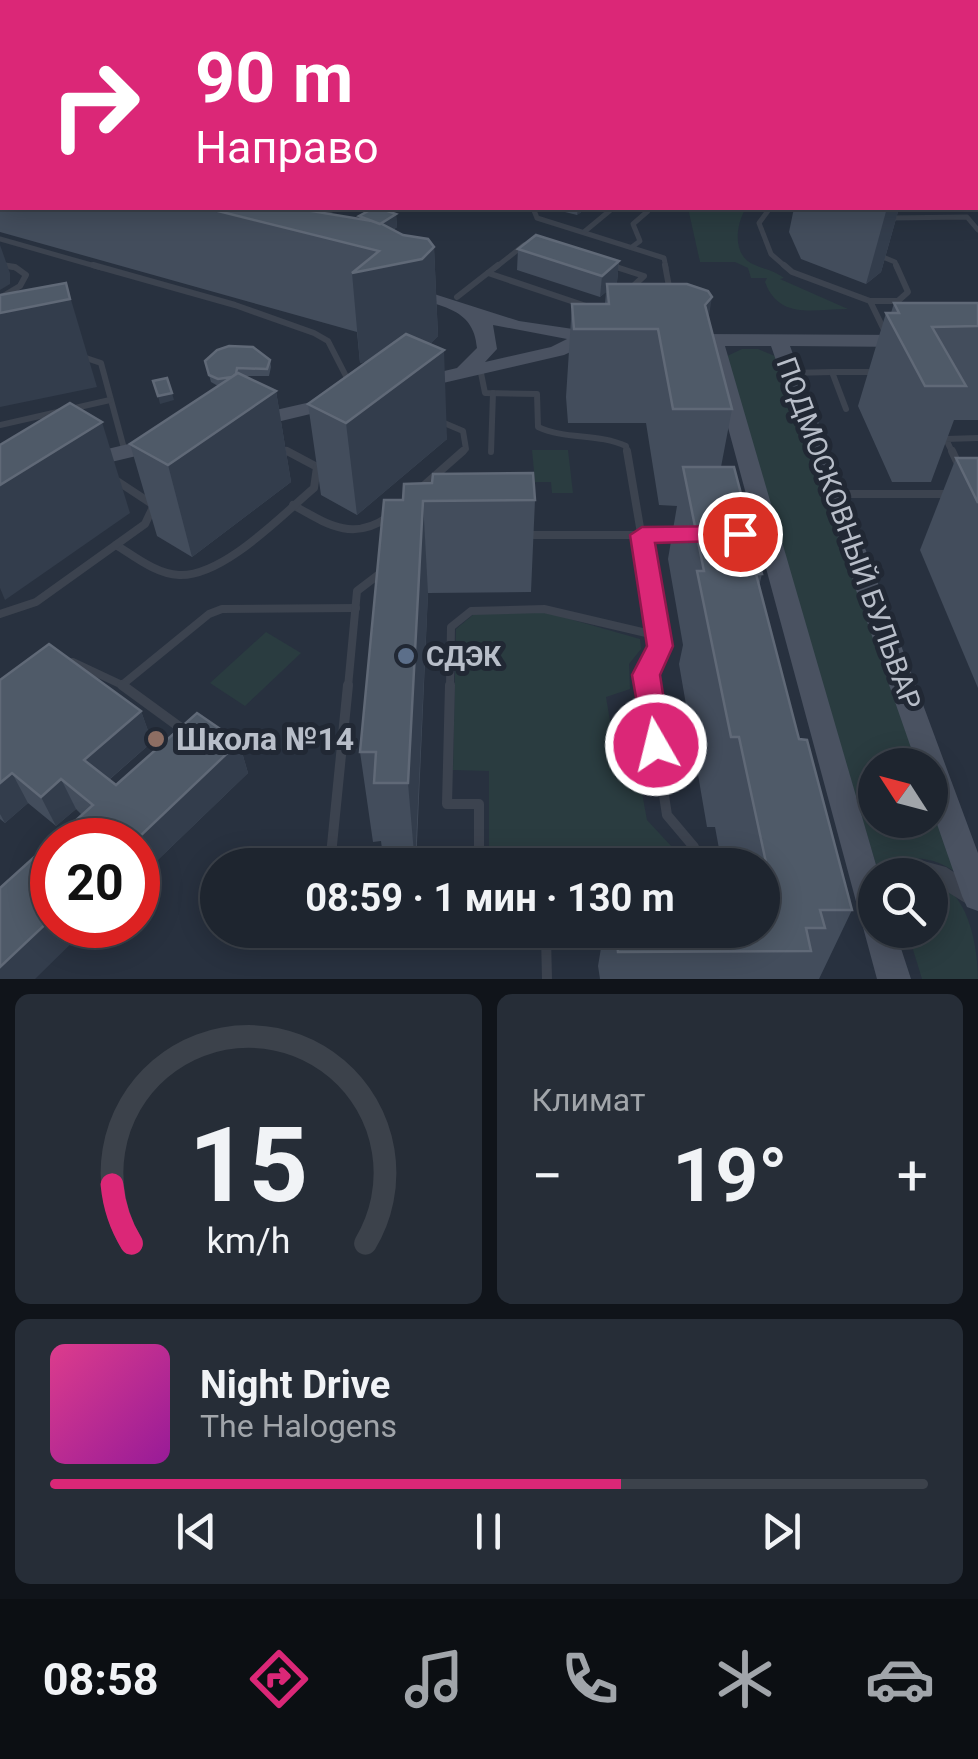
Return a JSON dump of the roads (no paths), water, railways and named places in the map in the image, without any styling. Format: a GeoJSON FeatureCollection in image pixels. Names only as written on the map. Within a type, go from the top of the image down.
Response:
{"type":"FeatureCollection","features":[{"type":"Feature","properties":{"kind":"street"},"geometry":{"type":"LineString","coordinates":[[560,336],[457,297],[390,279],[472,312],[560,336],[622,340]]}},
{"type":"Feature","properties":{"kind":"street"},"geometry":{"type":"LineString","coordinates":[[470,371],[487,349],[485,326],[472,312]]}},
{"type":"Feature","properties":{"kind":"street"},"geometry":{"type":"LineString","coordinates":[[247,424],[557,351],[582,339]]}},
{"type":"Feature","properties":{"kind":"street"},"geometry":{"type":"LineString","coordinates":[[661,340],[924,341]]}},
{"type":"Feature","properties":{"kind":"street"},"geometry":{"type":"LineString","coordinates":[[714,341],[762,534],[858,858]]}},
{"type":"Feature","properties":{"kind":"street","name":"ПОДМОСКОВНЫЙ БУЛЬВАР"},"geometry":{"type":"LineString","coordinates":[[779,341],[978,898]]}},
{"type":"Feature","properties":{"kind":"street"},"geometry":{"type":"LineString","coordinates":[[85,465],[181,439]]}},
{"type":"Feature","properties":{"kind":"street"},"geometry":{"type":"LineString","coordinates":[[948,878],[978,898]]}},
{"type":"Feature","properties":{"kind":"street"},"geometry":{"type":"LineString","coordinates":[[885,948],[894,979]]}},
{"type":"Feature","properties":{"kind":"lane"},"geometry":{"type":"LineString","coordinates":[[308,216],[333,210]]}},
{"type":"Feature","properties":{"kind":"lane"},"geometry":{"type":"LineString","coordinates":[[534,210],[537,218],[664,258],[673,305]]}},
{"type":"Feature","properties":{"kind":"lane"},"geometry":{"type":"LineString","coordinates":[[584,232],[611,210]]}},
{"type":"Feature","properties":{"kind":"lane"},"geometry":{"type":"LineString","coordinates":[[632,248],[640,241],[633,224],[647,210]]}},
{"type":"Feature","properties":{"kind":"lane"},"geometry":{"type":"LineString","coordinates":[[769,210],[760,222],[771,254],[792,272],[870,301],[898,301],[908,292],[896,262],[862,248]]}},
{"type":"Feature","properties":{"kind":"lane"},"geometry":{"type":"LineString","coordinates":[[874,218],[970,215],[978,230]]}},
{"type":"Feature","properties":{"kind":"lane"},"geometry":{"type":"LineString","coordinates":[[0,238],[235,305],[314,333],[328,342],[352,388]]}},
{"type":"Feature","properties":{"kind":"lane"},"geometry":{"type":"LineString","coordinates":[[457,297],[525,244],[538,243]]}},
{"type":"Feature","properties":{"kind":"lane"},"geometry":{"type":"LineString","coordinates":[[591,260],[644,276],[623,296]]}},
{"type":"Feature","properties":{"kind":"lane"},"geometry":{"type":"LineString","coordinates":[[0,265],[20,269],[26,275],[20,286],[0,298]]}},
{"type":"Feature","properties":{"kind":"lane"},"geometry":{"type":"LineString","coordinates":[[488,273],[585,306],[599,306]]}},
{"type":"Feature","properties":{"kind":"lane"},"geometry":{"type":"LineString","coordinates":[[870,301],[889,340]]}},
{"type":"Feature","properties":{"kind":"lane"},"geometry":{"type":"LineString","coordinates":[[78,356],[101,363],[125,452]]}},
{"type":"Feature","properties":{"kind":"lane"},"geometry":{"type":"LineString","coordinates":[[470,371],[485,393],[537,394],[538,427],[556,438],[612,438],[626,446],[660,646],[646,675],[667,814],[694,848]]}},
{"type":"Feature","properties":{"kind":"lane"},"geometry":{"type":"LineString","coordinates":[[832,372],[846,408]]}},
{"type":"Feature","properties":{"kind":"lane"},"geometry":{"type":"LineString","coordinates":[[790,373],[886,372]]}},
{"type":"Feature","properties":{"kind":"lane"},"geometry":{"type":"LineString","coordinates":[[492,394],[492,452]]}},
{"type":"Feature","properties":{"kind":"lane"},"geometry":{"type":"LineString","coordinates":[[0,425],[110,400]]}},
{"type":"Feature","properties":{"kind":"lane"},"geometry":{"type":"LineString","coordinates":[[412,496],[466,449],[463,431],[432,417]]}},
{"type":"Feature","properties":{"kind":"lane"},"geometry":{"type":"LineString","coordinates":[[247,424],[264,439],[317,468]]}},
{"type":"Feature","properties":{"kind":"lane"},"geometry":{"type":"LineString","coordinates":[[967,481],[946,439],[978,438]]}},
{"type":"Feature","properties":{"kind":"lane"},"geometry":{"type":"LineString","coordinates":[[116,545],[157,569],[182,576],[207,573],[314,488],[317,468],[331,457]]}},
{"type":"Feature","properties":{"kind":"lane"},"geometry":{"type":"LineString","coordinates":[[110,477],[154,505]]}},
{"type":"Feature","properties":{"kind":"lane"},"geometry":{"type":"LineString","coordinates":[[0,614],[36,602],[145,524],[154,505],[170,494]]}},
{"type":"Feature","properties":{"kind":"lane"},"geometry":{"type":"LineString","coordinates":[[834,494],[956,494]]}},
{"type":"Feature","properties":{"kind":"lane"},"geometry":{"type":"LineString","coordinates":[[293,505],[346,534],[372,531],[398,507]]}},
{"type":"Feature","properties":{"kind":"lane"},"geometry":{"type":"LineString","coordinates":[[503,535],[701,534]]}},
{"type":"Feature","properties":{"kind":"lane"},"geometry":{"type":"LineString","coordinates":[[332,848],[357,591],[386,569]]}},
{"type":"Feature","properties":{"kind":"lane"},"geometry":{"type":"LineString","coordinates":[[122,685],[209,614],[222,609],[356,608]]}},
{"type":"Feature","properties":{"kind":"lane"},"geometry":{"type":"LineString","coordinates":[[479,848],[478,804],[447,804],[451,626],[471,611],[544,609],[658,636]]}},
{"type":"Feature","properties":{"kind":"lane"},"geometry":{"type":"LineString","coordinates":[[55,664],[74,662],[122,685],[186,731]]}},
{"type":"Feature","properties":{"kind":"lane"},"geometry":{"type":"LineString","coordinates":[[547,948],[548,979]]}},
{"type":"Feature","properties":{"kind":"place","name":"СДЭК"},"geometry":{"type":"Point","coordinates":[406,656]}},
{"type":"Feature","properties":{"kind":"place","name":"Школа №14"},"geometry":{"type":"Point","coordinates":[156,739]}}]}
